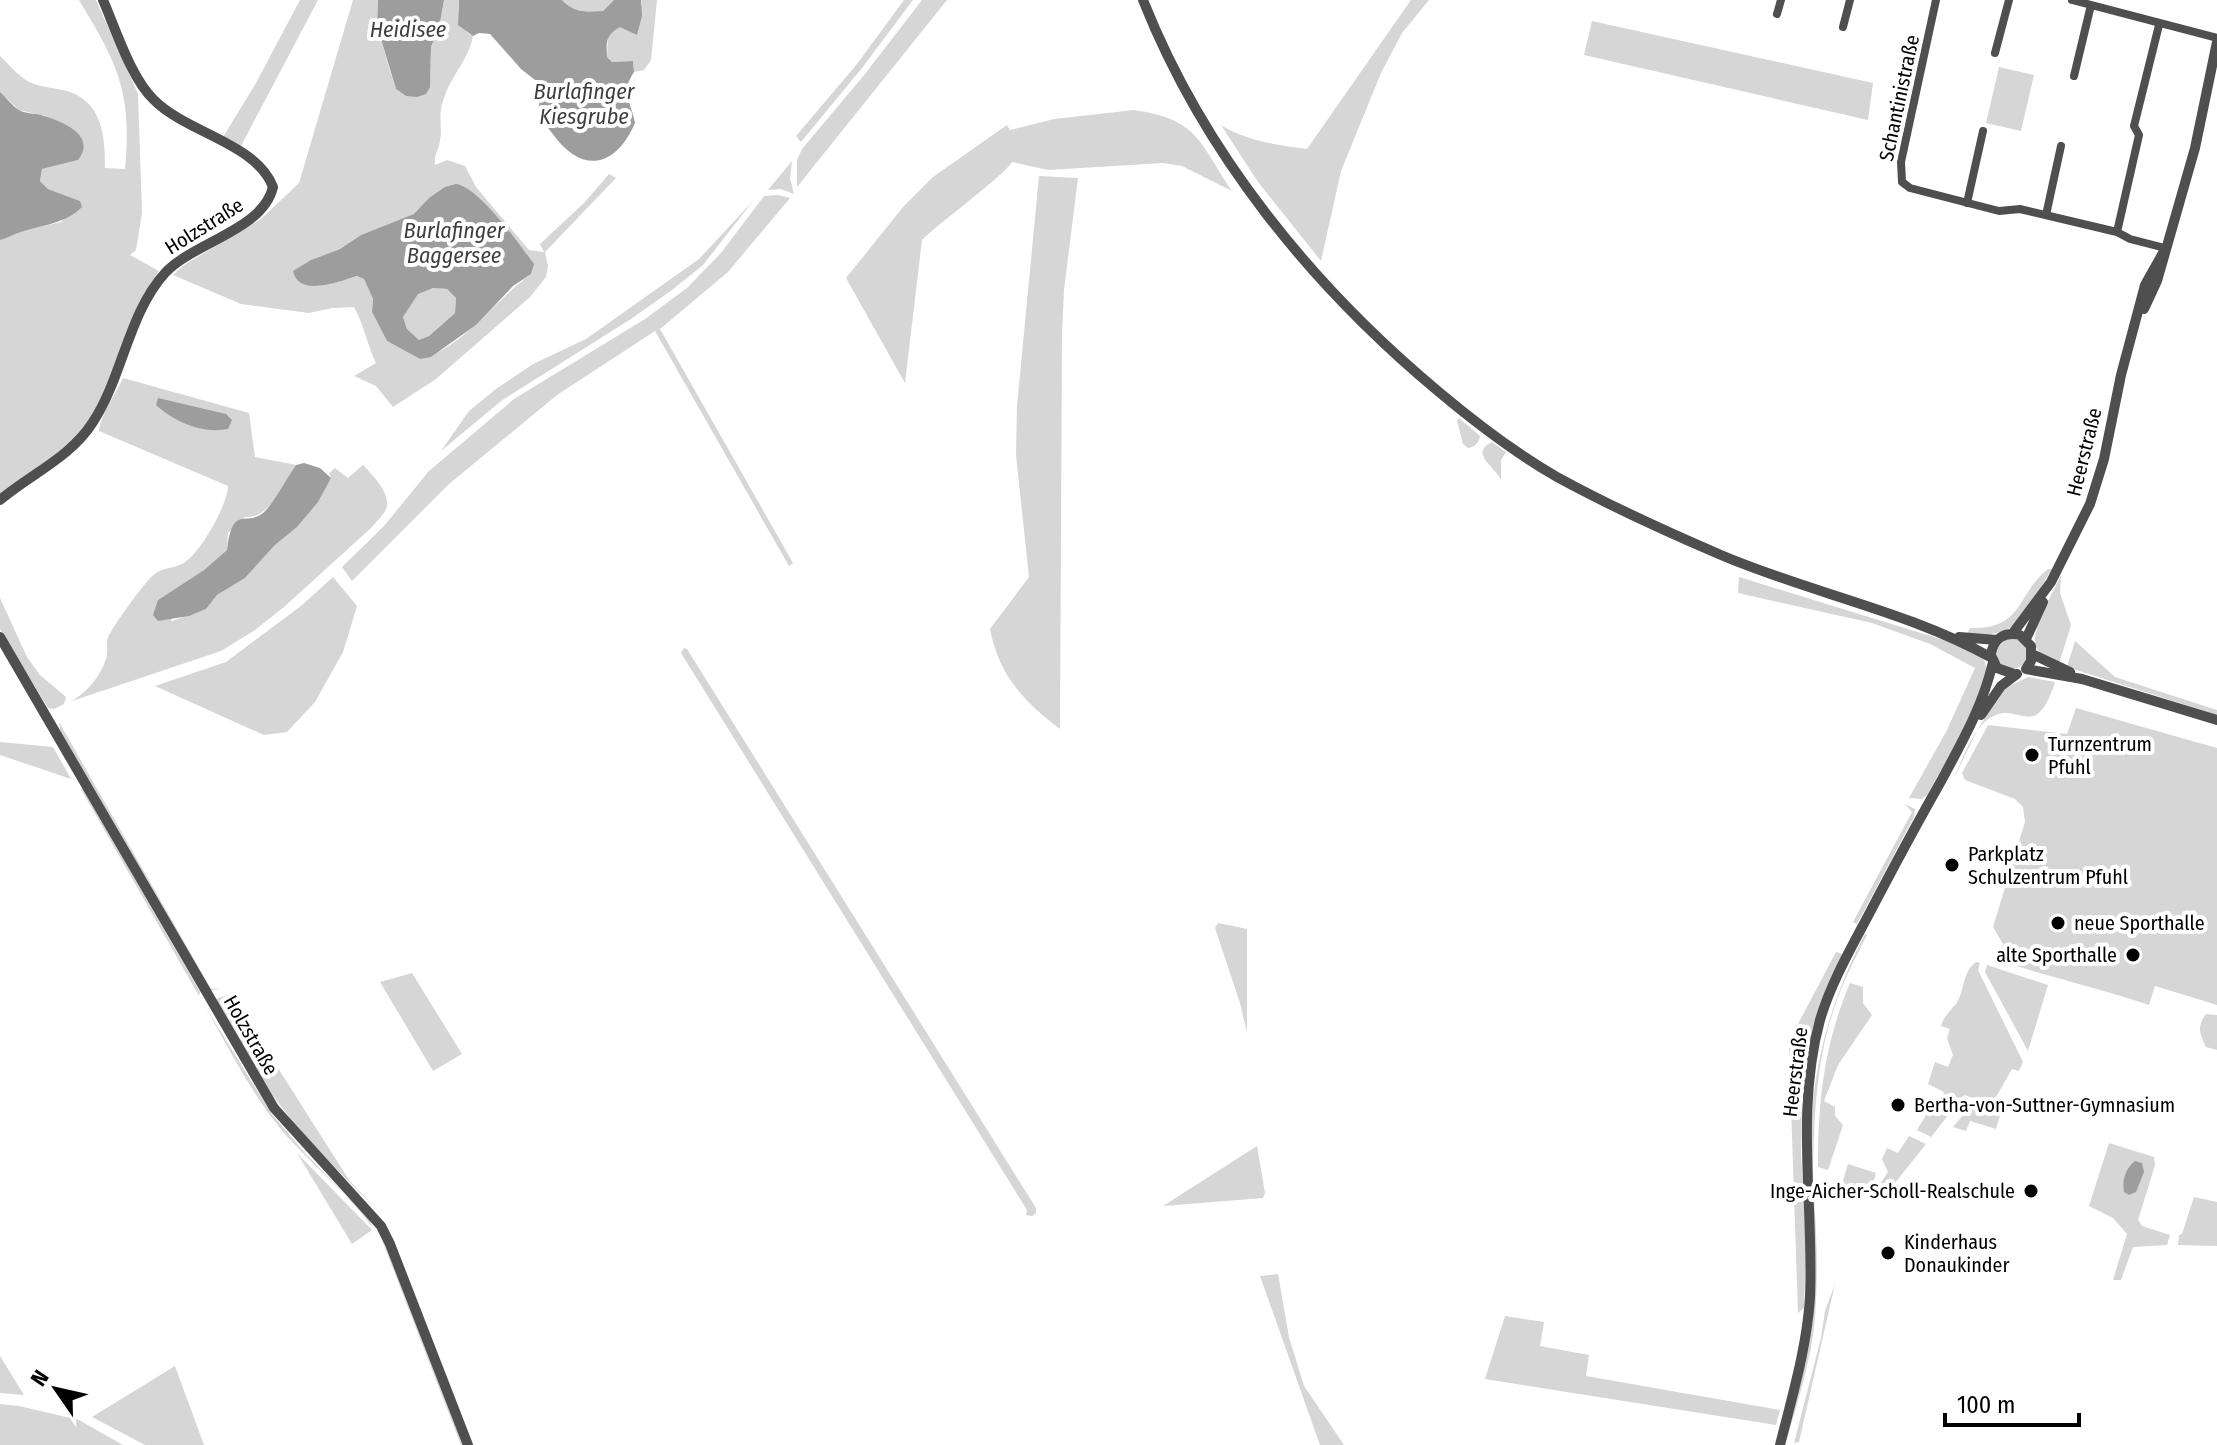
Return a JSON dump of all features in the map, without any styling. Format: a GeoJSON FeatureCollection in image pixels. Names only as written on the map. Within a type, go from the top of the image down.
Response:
{"type":"FeatureCollection","features":[{"type":"Feature","properties":{"kind":"street","name":"Holzstraße"},"geometry":{"type":"LineString","coordinates":[[0,500],[64,455],[93,423],[109,395],[147,297],[168,269],[263,209],[273,187],[267,173],[257,162],[181,120],[150,97],[137,77],[103,0]]}},
{"type":"Feature","properties":{"kind":"street"},"geometry":{"type":"LineString","coordinates":[[1143,0],[1203,121],[1268,218],[1338,298],[1380,339],[1484,429],[1555,476],[1640,519],[1724,557],[1954,637],[1992,660],[2003,672],[2014,674]]}},
{"type":"Feature","properties":{"kind":"street"},"geometry":{"type":"LineString","coordinates":[[1777,14],[1781,0]]}},
{"type":"Feature","properties":{"kind":"street"},"geometry":{"type":"LineString","coordinates":[[1843,27],[1850,0]]}},
{"type":"Feature","properties":{"kind":"street","name":"Schantinistraße"},"geometry":{"type":"LineString","coordinates":[[1936,0],[1900,177],[1905,186],[1999,211],[2020,209],[2117,232],[2164,251]]}},
{"type":"Feature","properties":{"kind":"street"},"geometry":{"type":"LineString","coordinates":[[1995,53],[2009,0]]}},
{"type":"Feature","properties":{"kind":"street"},"geometry":{"type":"LineString","coordinates":[[2072,0],[2217,40]]}},
{"type":"Feature","properties":{"kind":"street"},"geometry":{"type":"LineString","coordinates":[[2074,76],[2091,5]]}},
{"type":"Feature","properties":{"kind":"street"},"geometry":{"type":"LineString","coordinates":[[2117,232],[2139,135],[2134,126],[2159,25]]}},
{"type":"Feature","properties":{"kind":"street","name":"Heerstraße"},"geometry":{"type":"LineString","coordinates":[[2026,639],[2098,483],[2123,364],[2145,285],[2164,251],[2195,148],[2215,68],[2217,40]]}},
{"type":"Feature","properties":{"kind":"street"},"geometry":{"type":"LineString","coordinates":[[1967,203],[1983,131]]}},
{"type":"Feature","properties":{"kind":"street"},"geometry":{"type":"LineString","coordinates":[[2046,215],[2061,146]]}},
{"type":"Feature","properties":{"kind":"street","name":"Heerstraße"},"geometry":{"type":"LineString","coordinates":[[2013,633],[2051,582]]}},
{"type":"Feature","properties":{"kind":"street"},"geometry":{"type":"LineString","coordinates":[[1954,637],[1997,640],[2013,633],[2026,639],[2032,654],[2082,679]]}},
{"type":"Feature","properties":{"kind":"street","name":"Holzstraße"},"geometry":{"type":"LineString","coordinates":[[0,637],[261,1089],[288,1125],[381,1226],[468,1445]]}},
{"type":"Feature","properties":{"kind":"street"},"geometry":{"type":"LineString","coordinates":[[1992,660],[1992,648],[1997,640]]}},
{"type":"Feature","properties":{"kind":"street"},"geometry":{"type":"LineString","coordinates":[[2032,654],[2026,669],[2082,679],[2217,720]]}},
{"type":"Feature","properties":{"kind":"street","name":"Heerstraße"},"geometry":{"type":"LineString","coordinates":[[1966,737],[1987,687],[1992,660]]}},
{"type":"Feature","properties":{"kind":"street","name":"Heerstraße"},"geometry":{"type":"LineString","coordinates":[[1780,1445],[1808,1319],[1810,1248],[1806,1103],[1821,1017],[1843,962],[1966,737],[2001,686],[2014,674],[2026,669]]}},
{"type":"Feature","properties":{"kind":"shaded area"},"geometry":{"type":"Polygon","coordinates":[[[79,0],[96,0],[138,94],[142,213],[136,250],[130,255],[159,271],[137,312],[111,380],[89,422],[57,455],[0,494],[0,240],[61,222],[80,201],[48,189],[40,181],[42,169],[78,160],[45,116],[19,110],[0,92],[0,56],[29,82],[72,93],[86,101],[101,127],[105,168],[125,169],[124,98],[113,61],[79,0]]]}},
{"type":"Feature","properties":{"kind":"shaded area"},"geometry":{"type":"Polygon","coordinates":[[[300,0],[318,0],[241,146],[223,137],[300,0]]]}},
{"type":"Feature","properties":{"kind":"shaded area"},"geometry":{"type":"Polygon","coordinates":[[[353,0],[378,0],[377,26],[390,71],[396,89],[406,96],[430,87],[431,47],[439,28],[444,0],[459,0],[460,21],[473,36],[442,104],[441,135],[435,165],[447,160],[465,166],[476,187],[529,250],[544,252],[540,244],[584,203],[609,174],[616,178],[545,252],[548,266],[546,277],[530,297],[436,379],[393,407],[376,386],[354,376],[376,363],[354,307],[309,313],[241,304],[173,275],[184,265],[261,219],[299,183],[353,0]],[[429,198],[415,214],[361,235],[340,249],[311,260],[301,283],[330,283],[358,276],[364,279],[373,299],[372,312],[387,341],[420,359],[435,354],[464,334],[531,274],[508,229],[492,213],[429,198]]]}},
{"type":"Feature","properties":{"kind":"shaded area"},"geometry":{"type":"Polygon","coordinates":[[[562,0],[614,0],[603,11],[591,12],[576,9],[562,0]]]}},
{"type":"Feature","properties":{"kind":"shaded area"},"geometry":{"type":"Polygon","coordinates":[[[641,0],[657,0],[651,60],[644,70],[634,72],[633,61],[612,62],[607,57],[608,35],[620,26],[626,29],[642,4],[641,0]]]}},
{"type":"Feature","properties":{"kind":"shaded area"},"geometry":{"type":"Polygon","coordinates":[[[904,0],[913,0],[801,142],[796,136],[857,64],[904,0]]]}},
{"type":"Feature","properties":{"kind":"shaded area"},"geometry":{"type":"Polygon","coordinates":[[[922,0],[947,0],[797,187],[797,160],[802,149],[922,0]]]}},
{"type":"Feature","properties":{"kind":"shaded area"},"geometry":{"type":"Polygon","coordinates":[[[1411,0],[1429,0],[1402,33],[1381,73],[1341,171],[1321,261],[1258,182],[1221,125],[1252,139],[1307,149],[1411,0]]]}},
{"type":"Feature","properties":{"kind":"shaded area"},"geometry":{"type":"Polygon","coordinates":[[[1592,21],[1873,83],[1868,120],[1584,55],[1592,21]]]}},
{"type":"Feature","properties":{"kind":"shaded area"},"geometry":{"type":"Polygon","coordinates":[[[1999,67],[2034,75],[2021,131],[1986,123],[1999,67]]]}},
{"type":"Feature","properties":{"kind":"shaded area"},"geometry":{"type":"Polygon","coordinates":[[[1134,110],[1172,120],[1195,136],[1232,191],[1182,166],[1163,163],[1048,170],[1012,162],[922,240],[905,383],[846,278],[903,207],[933,177],[1007,125],[1010,130],[1054,119],[1134,110]]]}},
{"type":"Feature","properties":{"kind":"shaded area"},"geometry":{"type":"Polygon","coordinates":[[[792,161],[790,178],[794,194],[781,189],[768,190],[792,161]]]}},
{"type":"Feature","properties":{"kind":"shaded area"},"geometry":{"type":"Polygon","coordinates":[[[1039,176],[1078,178],[1062,332],[1060,729],[1014,686],[1000,660],[990,629],[1029,577],[1016,455],[1017,406],[1039,176]]]}},
{"type":"Feature","properties":{"kind":"shaded area"},"geometry":{"type":"Polygon","coordinates":[[[764,196],[790,198],[728,272],[660,329],[793,563],[789,566],[655,331],[557,395],[449,484],[352,581],[342,567],[384,526],[429,471],[514,399],[645,319],[687,288],[721,253],[764,196]]]}},
{"type":"Feature","properties":{"kind":"shaded area"},"geometry":{"type":"Polygon","coordinates":[[[753,201],[703,265],[672,290],[501,401],[441,451],[469,411],[496,389],[533,364],[586,339],[699,259],[753,201]]]}},
{"type":"Feature","properties":{"kind":"shaded area"},"geometry":{"type":"Polygon","coordinates":[[[433,288],[447,289],[456,298],[455,313],[429,336],[419,340],[407,329],[403,317],[418,293],[433,288]]]}},
{"type":"Feature","properties":{"kind":"shaded area"},"geometry":{"type":"Polygon","coordinates":[[[123,378],[249,413],[255,457],[296,465],[269,506],[254,516],[245,517],[228,533],[227,550],[204,570],[158,600],[172,621],[206,609],[217,595],[245,578],[275,545],[297,527],[335,468],[348,478],[363,465],[383,489],[387,506],[371,528],[255,630],[221,651],[72,701],[97,678],[107,656],[109,635],[131,602],[155,574],[189,559],[211,529],[227,494],[228,486],[99,431],[123,378]]]}},
{"type":"Feature","properties":{"kind":"shaded area"},"geometry":{"type":"Polygon","coordinates":[[[1459,418],[1480,436],[1473,447],[1463,444],[1457,421],[1459,418]]]}},
{"type":"Feature","properties":{"kind":"shaded area"},"geometry":{"type":"Polygon","coordinates":[[[1492,442],[1506,452],[1501,460],[1501,480],[1483,455],[1486,446],[1492,442]]]}},
{"type":"Feature","properties":{"kind":"shaded area"},"geometry":{"type":"Polygon","coordinates":[[[2048,569],[2052,569],[2020,621],[1995,633],[1967,634],[1970,628],[1988,627],[2010,617],[2048,569]]]}},
{"type":"Feature","properties":{"kind":"shaded area"},"geometry":{"type":"Polygon","coordinates":[[[2061,575],[2060,593],[2071,625],[2059,664],[2041,654],[2035,642],[2039,623],[2061,575]]]}},
{"type":"Feature","properties":{"kind":"shaded area"},"geometry":{"type":"Polygon","coordinates":[[[333,577],[357,606],[343,652],[315,702],[287,732],[264,735],[155,686],[226,662],[301,606],[333,577]]]}},
{"type":"Feature","properties":{"kind":"shaded area"},"geometry":{"type":"Polygon","coordinates":[[[1739,577],[1950,642],[1983,659],[1986,670],[1976,704],[1928,794],[1922,799],[1909,798],[1946,732],[1975,668],[1930,644],[1872,623],[1738,593],[1739,577]]]}},
{"type":"Feature","properties":{"kind":"shaded area"},"geometry":{"type":"Polygon","coordinates":[[[0,598],[27,657],[40,675],[66,697],[64,704],[54,709],[48,708],[0,629],[0,598]]]}},
{"type":"Feature","properties":{"kind":"shaded area"},"geometry":{"type":"Polygon","coordinates":[[[2012,639],[2023,643],[2027,654],[2023,665],[2012,669],[2001,665],[1997,654],[2001,643],[2012,639]]]}},
{"type":"Feature","properties":{"kind":"shaded area"},"geometry":{"type":"Polygon","coordinates":[[[2075,641],[2115,677],[2217,710],[2217,715],[2067,667],[2075,641]]]}},
{"type":"Feature","properties":{"kind":"shaded area"},"geometry":{"type":"Polygon","coordinates":[[[684,648],[1036,1208],[1032,1216],[1026,1215],[1027,1210],[681,653],[684,648]]]}},
{"type":"Feature","properties":{"kind":"shaded area"},"geometry":{"type":"Polygon","coordinates":[[[2028,677],[2055,682],[2040,712],[2032,716],[1998,714],[1977,731],[2003,689],[2028,677]]]}},
{"type":"Feature","properties":{"kind":"shaded area"},"geometry":{"type":"Polygon","coordinates":[[[2076,708],[2217,748],[2217,1005],[2155,986],[2149,1005],[1998,960],[2003,944],[1993,927],[2025,822],[2023,807],[2015,799],[1965,780],[1962,773],[1988,725],[2067,734],[2076,708]]]}},
{"type":"Feature","properties":{"kind":"shaded area"},"geometry":{"type":"Polygon","coordinates":[[[59,722],[211,989],[221,988],[209,991],[60,730],[59,722]]]}},
{"type":"Feature","properties":{"kind":"shaded area"},"geometry":{"type":"Polygon","coordinates":[[[1977,731],[1952,782],[1966,749],[1977,731]]]}},
{"type":"Feature","properties":{"kind":"shaded area"},"geometry":{"type":"Polygon","coordinates":[[[0,742],[53,747],[71,779],[0,755],[0,742]]]}},
{"type":"Feature","properties":{"kind":"shaded area"},"geometry":{"type":"Polygon","coordinates":[[[81,789],[200,992],[199,996],[81,789]]]}},
{"type":"Feature","properties":{"kind":"shaded area"},"geometry":{"type":"Polygon","coordinates":[[[1905,804],[1915,809],[1914,817],[1857,924],[1853,922],[1912,812],[1905,804]]]}},
{"type":"Feature","properties":{"kind":"shaded area"},"geometry":{"type":"Polygon","coordinates":[[[1218,923],[1247,929],[1247,1033],[1215,928],[1218,923]]]}},
{"type":"Feature","properties":{"kind":"shaded area"},"geometry":{"type":"Polygon","coordinates":[[[1865,934],[1837,999],[1823,1051],[1815,1115],[1813,1180],[1810,1159],[1812,1110],[1820,1058],[1826,1032],[1834,1007],[1843,982],[1865,934]]]}},
{"type":"Feature","properties":{"kind":"shaded area"},"geometry":{"type":"Polygon","coordinates":[[[1836,952],[1843,954],[1811,1040],[1802,1043],[1789,1041],[1836,952]]]}},
{"type":"Feature","properties":{"kind":"shaded area"},"geometry":{"type":"Polygon","coordinates":[[[1976,962],[1980,963],[1978,970],[2023,1062],[2019,1071],[2012,1069],[1992,1104],[1964,1095],[1931,1137],[1917,1130],[1926,1115],[1935,1114],[1944,1092],[1928,1084],[1935,1062],[1948,1067],[1953,1055],[1947,1038],[1950,1029],[1941,1026],[1959,999],[1968,971],[1976,962]]]}},
{"type":"Feature","properties":{"kind":"shaded area"},"geometry":{"type":"Polygon","coordinates":[[[1987,965],[2048,985],[2028,1051],[1985,972],[1987,965]]]}},
{"type":"Feature","properties":{"kind":"shaded area"},"geometry":{"type":"Polygon","coordinates":[[[412,973],[462,1054],[433,1071],[380,982],[412,973]]]}},
{"type":"Feature","properties":{"kind":"shaded area"},"geometry":{"type":"Polygon","coordinates":[[[1850,983],[1863,987],[1863,1003],[1872,1015],[1838,1065],[1824,1101],[1835,1107],[1835,1116],[1843,1125],[1828,1170],[1818,1167],[1821,1096],[1828,1051],[1850,983]]]}},
{"type":"Feature","properties":{"kind":"shaded area"},"geometry":{"type":"Polygon","coordinates":[[[231,994],[349,1180],[383,1216],[315,1146],[268,1089],[216,999],[231,994]]]}},
{"type":"Feature","properties":{"kind":"shaded area"},"geometry":{"type":"Polygon","coordinates":[[[205,1006],[271,1113],[368,1218],[374,1229],[272,1118],[205,1006]]]}},
{"type":"Feature","properties":{"kind":"shaded area"},"geometry":{"type":"Polygon","coordinates":[[[2206,1014],[2217,1015],[2217,1050],[2206,1047],[2202,1038],[2200,1026],[2206,1014]]]}},
{"type":"Feature","properties":{"kind":"shaded area"},"geometry":{"type":"Polygon","coordinates":[[[1789,1047],[1802,1054],[1806,1062],[1801,1152],[1806,1244],[1804,1308],[1798,1313],[1789,1047]]]}},
{"type":"Feature","properties":{"kind":"shaded area"},"geometry":{"type":"Polygon","coordinates":[[[1969,1108],[2000,1115],[1996,1129],[1970,1121],[1966,1131],[1953,1127],[1969,1108]]]}},
{"type":"Feature","properties":{"kind":"shaded area"},"geometry":{"type":"Polygon","coordinates":[[[1909,1136],[1926,1144],[1887,1193],[1876,1190],[1888,1172],[1882,1159],[1887,1148],[1898,1153],[1909,1136]]]}},
{"type":"Feature","properties":{"kind":"shaded area"},"geometry":{"type":"Polygon","coordinates":[[[2109,1143],[2154,1157],[2155,1165],[2138,1220],[2142,1226],[2170,1235],[2167,1245],[2133,1247],[2121,1280],[2113,1280],[2127,1234],[2113,1218],[2089,1206],[2109,1143]]]}},
{"type":"Feature","properties":{"kind":"shaded area"},"geometry":{"type":"Polygon","coordinates":[[[1257,1146],[1265,1193],[1263,1198],[1163,1206],[1257,1146]]]}},
{"type":"Feature","properties":{"kind":"shaded area"},"geometry":{"type":"Polygon","coordinates":[[[297,1153],[372,1230],[352,1244],[297,1153]]]}},
{"type":"Feature","properties":{"kind":"shaded area"},"geometry":{"type":"Polygon","coordinates":[[[1848,1164],[1876,1173],[1871,1190],[1867,1192],[1845,1185],[1843,1180],[1848,1164]]]}},
{"type":"Feature","properties":{"kind":"shaded area"},"geometry":{"type":"Polygon","coordinates":[[[2194,1197],[2217,1202],[2217,1246],[2178,1245],[2194,1197]]]}},
{"type":"Feature","properties":{"kind":"shaded area"},"geometry":{"type":"Polygon","coordinates":[[[1814,1198],[1817,1273],[1813,1332],[1787,1439],[1813,1319],[1814,1198]]]}},
{"type":"Feature","properties":{"kind":"shaded area"},"geometry":{"type":"Polygon","coordinates":[[[380,1235],[386,1246],[463,1445],[461,1445],[380,1235]]]}},
{"type":"Feature","properties":{"kind":"shaded area"},"geometry":{"type":"Polygon","coordinates":[[[1278,1274],[1289,1337],[1304,1386],[1344,1445],[1320,1445],[1260,1276],[1278,1274]]]}},
{"type":"Feature","properties":{"kind":"shaded area"},"geometry":{"type":"Polygon","coordinates":[[[1835,1284],[1799,1442],[1794,1443],[1825,1311],[1835,1284]]]}},
{"type":"Feature","properties":{"kind":"shaded area"},"geometry":{"type":"Polygon","coordinates":[[[1505,1316],[1544,1322],[1540,1346],[1589,1355],[1586,1376],[1780,1410],[1776,1425],[1485,1379],[1505,1316]]]}},
{"type":"Feature","properties":{"kind":"shaded area"},"geometry":{"type":"Polygon","coordinates":[[[0,1356],[24,1395],[0,1393],[0,1356]]]}},
{"type":"Feature","properties":{"kind":"shaded area"},"geometry":{"type":"Polygon","coordinates":[[[175,1366],[204,1445],[145,1445],[92,1417],[175,1366]]]}},
{"type":"Feature","properties":{"kind":"shaded area"},"geometry":{"type":"Polygon","coordinates":[[[0,1404],[79,1420],[123,1445],[0,1445],[0,1404]]]}},
{"type":"Feature","properties":{"kind":"water","name":"Heidisee"},"geometry":{"type":"Polygon","coordinates":[[[378,0],[444,0],[439,28],[431,47],[430,87],[426,94],[406,96],[396,89],[377,26],[378,0]]]}},
{"type":"Feature","properties":{"kind":"water","name":"Burlafinger Kiesgrube"},"geometry":{"type":"Polygon","coordinates":[[[459,0],[562,0],[576,9],[591,12],[603,11],[614,0],[641,0],[642,16],[637,35],[620,27],[609,36],[607,43],[607,57],[612,62],[633,61],[634,72],[627,92],[635,123],[618,150],[597,161],[574,155],[563,146],[540,115],[539,102],[544,87],[521,69],[490,34],[473,36],[458,25],[459,0]]]}},
{"type":"Feature","properties":{"kind":"water"},"geometry":{"type":"Polygon","coordinates":[[[0,92],[21,111],[69,126],[84,144],[78,160],[42,169],[40,181],[48,189],[80,201],[82,207],[62,220],[0,240],[0,92]]]}},
{"type":"Feature","properties":{"kind":"water","name":"Burlafinger Baggersee"},"geometry":{"type":"Polygon","coordinates":[[[456,184],[476,195],[534,264],[531,274],[513,286],[476,325],[431,357],[420,359],[387,341],[372,312],[373,299],[364,279],[357,276],[311,286],[297,279],[293,271],[340,249],[361,235],[414,214],[445,187],[456,184]],[[433,288],[418,294],[403,317],[407,329],[419,340],[429,336],[455,313],[456,298],[447,289],[433,288]]]}},
{"type":"Feature","properties":{"kind":"water"},"geometry":{"type":"Polygon","coordinates":[[[158,398],[226,414],[232,420],[228,429],[199,428],[163,411],[156,405],[158,398]]]}},
{"type":"Feature","properties":{"kind":"water"},"geometry":{"type":"Polygon","coordinates":[[[304,463],[320,468],[331,478],[318,502],[297,527],[275,545],[245,578],[217,595],[206,609],[189,616],[158,621],[153,615],[158,600],[204,570],[227,550],[237,521],[254,518],[267,509],[296,465],[304,463]]]}},
{"type":"Feature","properties":{"kind":"water"},"geometry":{"type":"Polygon","coordinates":[[[2135,1161],[2142,1163],[2144,1172],[2136,1192],[2129,1195],[2124,1192],[2124,1179],[2135,1161]]]}},
{"type":"Feature","properties":{"kind":"place","name":"Turnzentrum Pfuhl"},"geometry":{"type":"Point","coordinates":[2032,755]}},
{"type":"Feature","properties":{"kind":"place","name":"Parkplatz Schulzentrum Pfuhl"},"geometry":{"type":"Point","coordinates":[1952,865]}},
{"type":"Feature","properties":{"kind":"place","name":"neue Sporthalle"},"geometry":{"type":"Point","coordinates":[2058,923]}},
{"type":"Feature","properties":{"kind":"place","name":"alte Sporthalle"},"geometry":{"type":"Point","coordinates":[2133,955]}},
{"type":"Feature","properties":{"kind":"place","name":"Bertha-von-Suttner-Gymnasium"},"geometry":{"type":"Point","coordinates":[1898,1105]}},
{"type":"Feature","properties":{"kind":"place","name":"Inge-Aicher-Scholl-Realschule"},"geometry":{"type":"Point","coordinates":[2031,1191]}},
{"type":"Feature","properties":{"kind":"place","name":"Kinderhaus Donaukinder"},"geometry":{"type":"Point","coordinates":[1888,1253]}}]}
